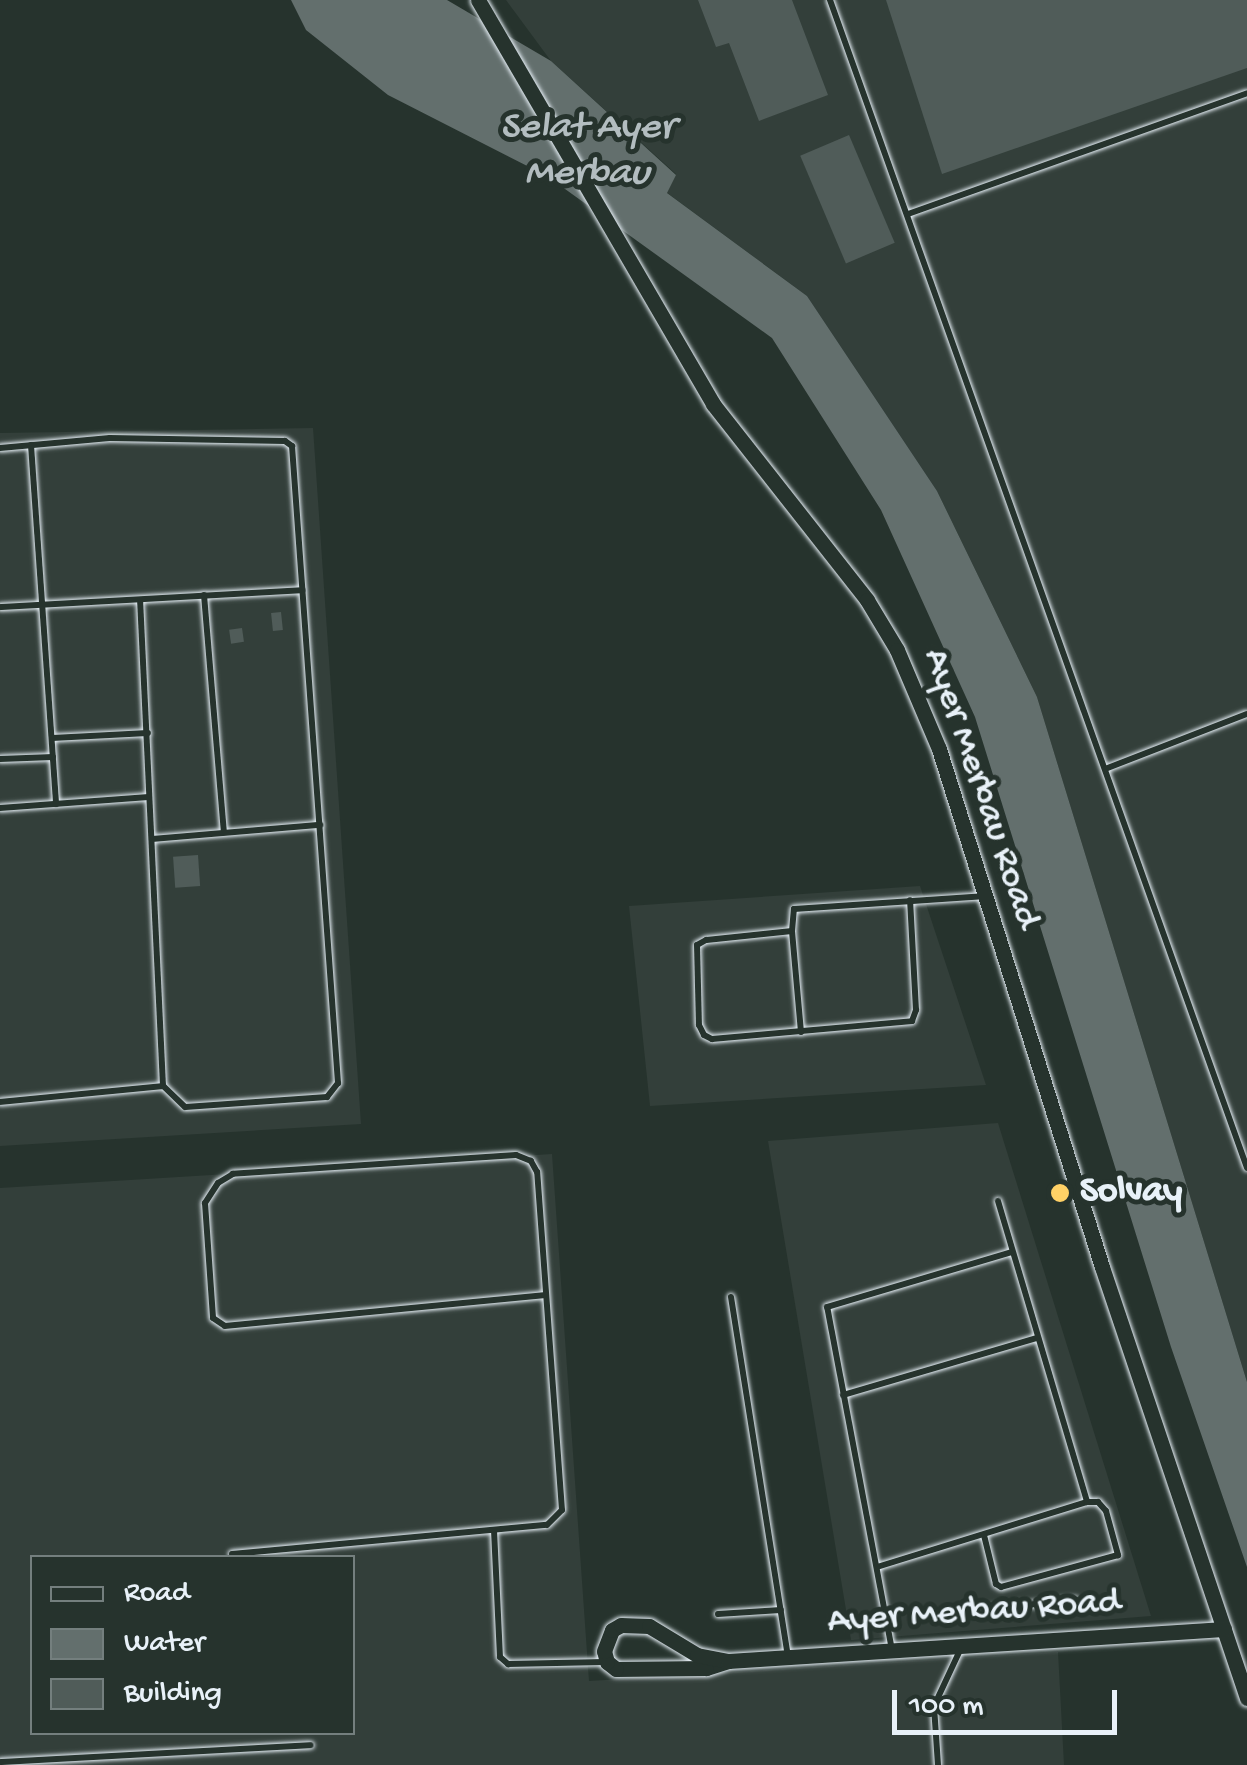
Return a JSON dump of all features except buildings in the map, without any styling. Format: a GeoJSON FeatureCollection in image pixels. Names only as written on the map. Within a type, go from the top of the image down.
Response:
{"type":"FeatureCollection","features":[{"type":"Feature","properties":{"kind":"street","name":"Ayer Merbau Road"},"geometry":{"type":"LineString","coordinates":[[478,0],[723,417],[886,628],[939,749],[1102,1267],[1247,1698]]}},
{"type":"Feature","properties":{"kind":"street","name":"Ayer Merbau Road"},"geometry":{"type":"LineString","coordinates":[[728,1660],[706,1668],[616,1668],[607,1662],[606,1638],[622,1625],[649,1626],[694,1653],[728,1660],[1224,1629]]}},
{"type":"Feature","properties":{"kind":"lane"},"geometry":{"type":"LineString","coordinates":[[830,0],[1247,1168]]}},
{"type":"Feature","properties":{"kind":"lane"},"geometry":{"type":"LineString","coordinates":[[908,214],[1247,93]]}},
{"type":"Feature","properties":{"kind":"lane"},"geometry":{"type":"LineString","coordinates":[[0,448],[110,438],[288,442],[294,451],[336,1090],[327,1098],[185,1107],[163,1086],[140,600]]}},
{"type":"Feature","properties":{"kind":"lane"},"geometry":{"type":"LineString","coordinates":[[30,445],[56,804]]}},
{"type":"Feature","properties":{"kind":"lane"},"geometry":{"type":"LineString","coordinates":[[0,607],[304,590]]}},
{"type":"Feature","properties":{"kind":"lane"},"geometry":{"type":"LineString","coordinates":[[204,596],[224,832]]}},
{"type":"Feature","properties":{"kind":"lane"},"geometry":{"type":"LineString","coordinates":[[1105,769],[1247,714]]}},
{"type":"Feature","properties":{"kind":"lane"},"geometry":{"type":"LineString","coordinates":[[52,738],[148,733]]}},
{"type":"Feature","properties":{"kind":"lane"},"geometry":{"type":"LineString","coordinates":[[0,759],[53,756]]}},
{"type":"Feature","properties":{"kind":"lane"},"geometry":{"type":"LineString","coordinates":[[0,808],[149,796]]}},
{"type":"Feature","properties":{"kind":"lane"},"geometry":{"type":"LineString","coordinates":[[151,839],[320,825]]}},
{"type":"Feature","properties":{"kind":"lane"},"geometry":{"type":"LineString","coordinates":[[801,1032],[791,914],[798,907],[985,896]]}},
{"type":"Feature","properties":{"kind":"lane"},"geometry":{"type":"LineString","coordinates":[[792,931],[706,940],[697,945],[699,1025],[712,1040],[912,1021],[916,1010],[910,900]]}},
{"type":"Feature","properties":{"kind":"lane"},"geometry":{"type":"LineString","coordinates":[[0,1102],[163,1086]]}},
{"type":"Feature","properties":{"kind":"lane"},"geometry":{"type":"LineString","coordinates":[[232,1554],[547,1525],[562,1510],[537,1172],[524,1156],[232,1174],[218,1183],[206,1203],[213,1318],[225,1326],[546,1295]]}},
{"type":"Feature","properties":{"kind":"lane"},"geometry":{"type":"LineString","coordinates":[[998,1202],[1087,1502]]}},
{"type":"Feature","properties":{"kind":"lane"},"geometry":{"type":"LineString","coordinates":[[892,1650],[827,1313],[830,1304],[1012,1252]]}},
{"type":"Feature","properties":{"kind":"lane"},"geometry":{"type":"LineString","coordinates":[[731,1298],[789,1657]]}},
{"type":"Feature","properties":{"kind":"lane"},"geometry":{"type":"LineString","coordinates":[[843,1394],[1037,1338]]}},
{"type":"Feature","properties":{"kind":"lane"},"geometry":{"type":"LineString","coordinates":[[878,1567],[1087,1502],[1098,1502],[1106,1511],[1118,1548],[1113,1559],[1000,1587],[984,1536]]}},
{"type":"Feature","properties":{"kind":"lane"},"geometry":{"type":"LineString","coordinates":[[494,1530],[499,1653],[504,1662],[607,1662]]}},
{"type":"Feature","properties":{"kind":"lane"},"geometry":{"type":"LineString","coordinates":[[987,1609],[1076,1600]]}},
{"type":"Feature","properties":{"kind":"lane"},"geometry":{"type":"LineString","coordinates":[[718,1614],[781,1610]]}},
{"type":"Feature","properties":{"kind":"lane"},"geometry":{"type":"LineString","coordinates":[[938,1765],[934,1706],[962,1647]]}},
{"type":"Feature","properties":{"kind":"lane"},"geometry":{"type":"LineString","coordinates":[[0,1762],[94,1761],[311,1745]]}},
{"type":"Feature","properties":{"kind":"shaded area"},"geometry":{"type":"Polygon","coordinates":[[[506,0],[1247,0],[1247,1382],[1037,697],[937,491],[807,296],[666,192],[676,174],[551,61],[506,0]]]}},
{"type":"Feature","properties":{"kind":"shaded area"},"geometry":{"type":"Polygon","coordinates":[[[313,428],[361,1124],[0,1146],[0,433],[313,428]]]}},
{"type":"Feature","properties":{"kind":"shaded area"},"geometry":{"type":"Polygon","coordinates":[[[920,886],[986,1085],[650,1106],[629,906],[920,886]]]}},
{"type":"Feature","properties":{"kind":"shaded area"},"geometry":{"type":"Polygon","coordinates":[[[998,1123],[1151,1616],[851,1640],[768,1141],[998,1123]]]}},
{"type":"Feature","properties":{"kind":"shaded area"},"geometry":{"type":"Polygon","coordinates":[[[552,1154],[589,1681],[1058,1652],[1064,1765],[0,1765],[0,1188],[552,1154]]]}},
{"type":"Feature","properties":{"kind":"water","name":"Selat Ayer Merbau"},"geometry":{"type":"Polygon","coordinates":[[[291,0],[447,0],[551,61],[676,175],[667,193],[807,296],[937,491],[1037,697],[1247,1382],[1247,1567],[1171,1347],[975,717],[881,510],[772,338],[547,176],[388,95],[306,30],[291,0]]]}},
{"type":"Feature","properties":{"kind":"place","name":"Solvay"},"geometry":{"type":"Point","coordinates":[1060,1193]}}]}
